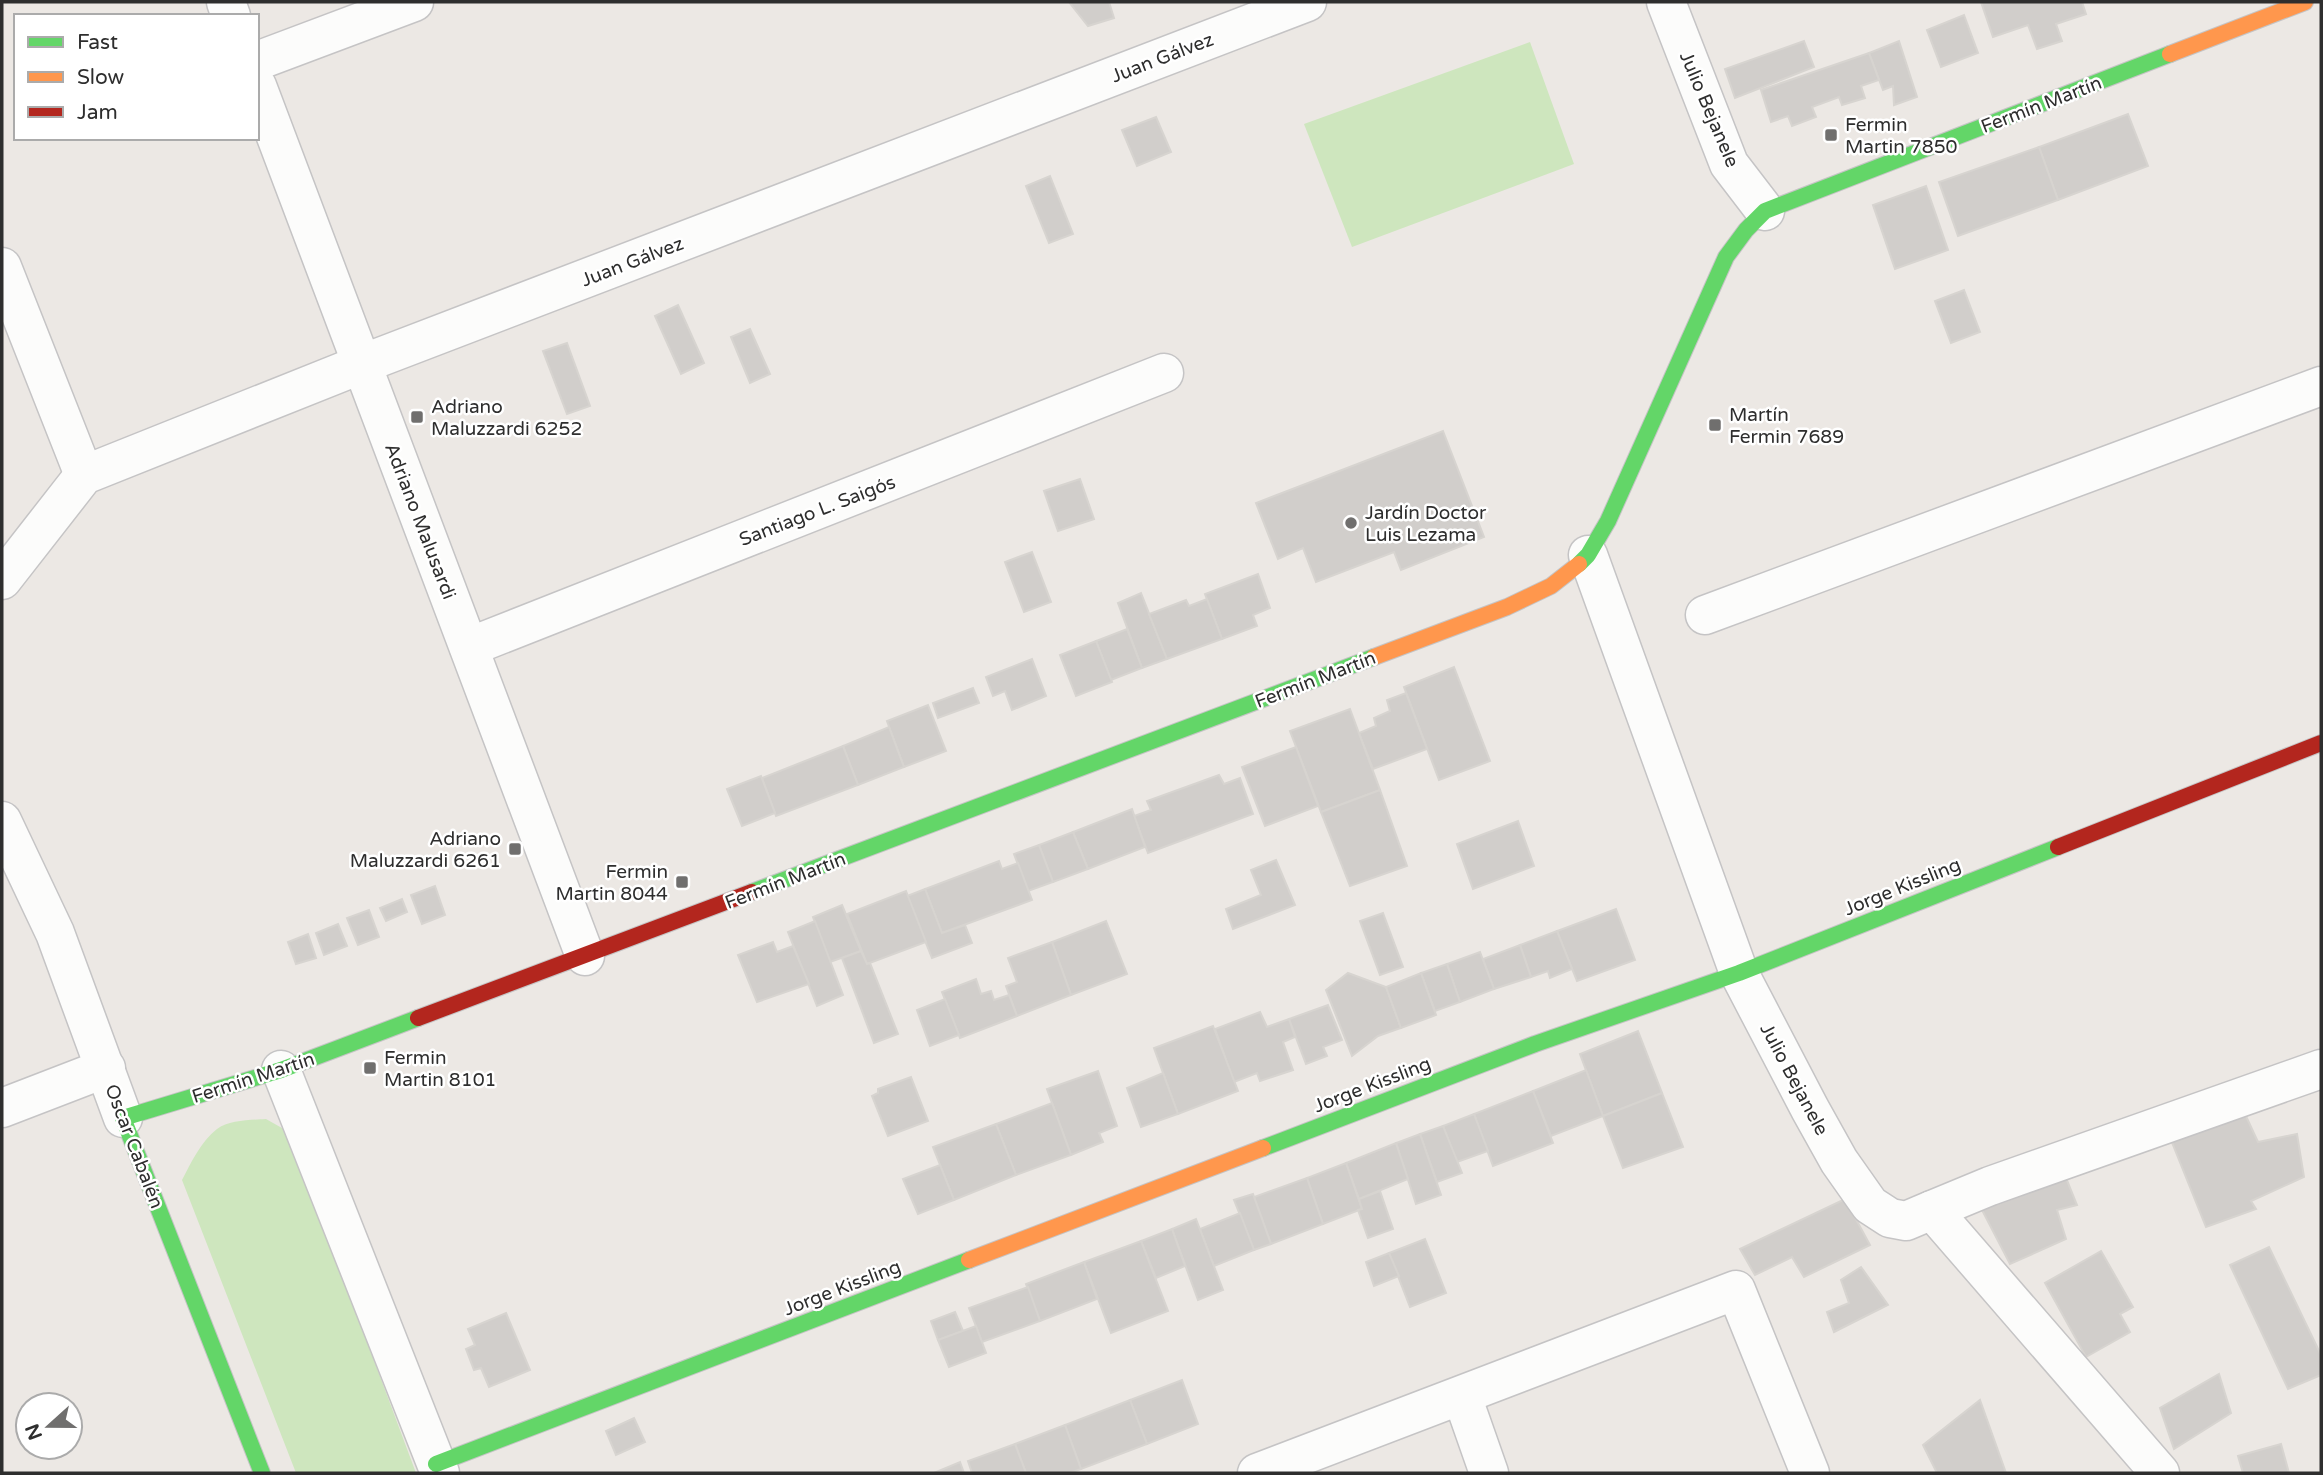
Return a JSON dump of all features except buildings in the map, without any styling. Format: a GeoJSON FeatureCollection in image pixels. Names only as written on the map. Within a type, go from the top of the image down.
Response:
{"type":"FeatureCollection","features":[{"type":"Feature","properties":{"kind":"main road","name":"Fermín Martín"},"geometry":{"type":"LineString","coordinates":[[123,1118],[281,1070],[1507,607],[1551,586],[1588,555],[1608,521],[1726,257],[1746,230],[1765,211],[2305,2]]}},
{"type":"Feature","properties":{"kind":"main road","name":"Jorge Kissling"},"geometry":{"type":"LineString","coordinates":[[438,1469],[1535,1044],[1739,973],[2321,743]]}},
{"type":"Feature","properties":{"kind":"main road","name":"Oscar Cabalén"},"geometry":{"type":"LineString","coordinates":[[123,1118],[262,1473]]}},
{"type":"Feature","properties":{"kind":"street"},"geometry":{"type":"LineString","coordinates":[[259,60],[414,2]]}},
{"type":"Feature","properties":{"kind":"street","name":"Juan Gálvez"},"geometry":{"type":"LineString","coordinates":[[84,475],[362,364],[1307,2]]}},
{"type":"Feature","properties":{"kind":"street","name":"Julio Bejanele"},"geometry":{"type":"LineString","coordinates":[[1666,2],[1729,164],[1765,211]]}},
{"type":"Feature","properties":{"kind":"street","name":"Adriano Malusardi"},"geometry":{"type":"LineString","coordinates":[[259,91],[585,956]]}},
{"type":"Feature","properties":{"kind":"street"},"geometry":{"type":"LineString","coordinates":[[2,267],[84,475],[2,580]]}},
{"type":"Feature","properties":{"kind":"street","name":"Santiago L. Saigós"},"geometry":{"type":"LineString","coordinates":[[469,647],[1164,373]]}},
{"type":"Feature","properties":{"kind":"street"},"geometry":{"type":"LineString","coordinates":[[1705,615],[2321,386]]}},
{"type":"Feature","properties":{"kind":"street","name":"Julio Bejanele"},"geometry":{"type":"LineString","coordinates":[[1588,555],[1739,973],[1839,1161],[1870,1205],[1890,1218],[1906,1221],[1990,1186],[2321,1069]]}},
{"type":"Feature","properties":{"kind":"street","name":"Oscar Cabalén"},"geometry":{"type":"LineString","coordinates":[[2,821],[55,933],[123,1118]]}},
{"type":"Feature","properties":{"kind":"street"},"geometry":{"type":"LineString","coordinates":[[2,1108],[106,1068]]}},
{"type":"Feature","properties":{"kind":"street"},"geometry":{"type":"LineString","coordinates":[[281,1070],[438,1469]]}},
{"type":"Feature","properties":{"kind":"street"},"geometry":{"type":"LineString","coordinates":[[1932,1210],[2160,1473]]}},
{"type":"Feature","properties":{"kind":"street"},"geometry":{"type":"LineString","coordinates":[[1257,1473],[1736,1290],[1810,1473]]}},
{"type":"Feature","properties":{"kind":"street"},"geometry":{"type":"LineString","coordinates":[[1462,1396],[1489,1473]]}},
{"type":"Feature","properties":{"kind":"green space"},"geometry":{"type":"Polygon","coordinates":[[[1530,42],[1574,164],[1352,247],[1304,124],[1530,42]]]}},
{"type":"Feature","properties":{"kind":"green space"},"geometry":{"type":"Polygon","coordinates":[[[266,1119],[289,1132],[416,1473],[296,1473],[182,1180],[201,1146],[217,1129],[234,1122],[266,1119]]]}},
{"type":"Feature","properties":{"kind":"traffic: fast"},"geometry":{"type":"LineString","coordinates":[[1579,564],[1588,555],[1608,521],[1726,257],[1746,230],[1765,211],[2170,54]]}},
{"type":"Feature","properties":{"kind":"traffic: fast"},"geometry":{"type":"LineString","coordinates":[[752,892],[1374,657]]}},
{"type":"Feature","properties":{"kind":"traffic: fast"},"geometry":{"type":"LineString","coordinates":[[1263,1148],[1535,1044],[1739,973],[2058,847]]}},
{"type":"Feature","properties":{"kind":"traffic: fast"},"geometry":{"type":"LineString","coordinates":[[262,1473],[123,1118],[281,1070],[418,1018]]}},
{"type":"Feature","properties":{"kind":"traffic: fast"},"geometry":{"type":"LineString","coordinates":[[436,1464],[969,1260]]}},
{"type":"Feature","properties":{"kind":"traffic: slow"},"geometry":{"type":"LineString","coordinates":[[2170,54],[2305,2]]}},
{"type":"Feature","properties":{"kind":"traffic: slow"},"geometry":{"type":"LineString","coordinates":[[1374,657],[1507,607],[1551,586],[1579,564]]}},
{"type":"Feature","properties":{"kind":"traffic: slow"},"geometry":{"type":"LineString","coordinates":[[969,1260],[1263,1148]]}},
{"type":"Feature","properties":{"kind":"traffic: jam"},"geometry":{"type":"LineString","coordinates":[[2058,847],[2321,743]]}},
{"type":"Feature","properties":{"kind":"traffic: jam"},"geometry":{"type":"LineString","coordinates":[[418,1018],[752,892]]}},
{"type":"Feature","properties":{"kind":"place","name":"Fermin Martin 7850"},"geometry":{"type":"Point","coordinates":[1831,135]}},
{"type":"Feature","properties":{"kind":"place","name":"Adriano Maluzzardi 6252"},"geometry":{"type":"Point","coordinates":[417,417]}},
{"type":"Feature","properties":{"kind":"place","name":"Martín Fermin 7689"},"geometry":{"type":"Point","coordinates":[1715,425]}},
{"type":"Feature","properties":{"kind":"place","name":"Jardín Doctor Luis Lezama"},"geometry":{"type":"Point","coordinates":[1351,523]}},
{"type":"Feature","properties":{"kind":"place","name":"Adriano Maluzzardi 6261"},"geometry":{"type":"Point","coordinates":[515,849]}},
{"type":"Feature","properties":{"kind":"place","name":"Fermin Martin 8044"},"geometry":{"type":"Point","coordinates":[682,882]}},
{"type":"Feature","properties":{"kind":"place","name":"Fermin Martin 8101"},"geometry":{"type":"Point","coordinates":[370,1068]}}]}
